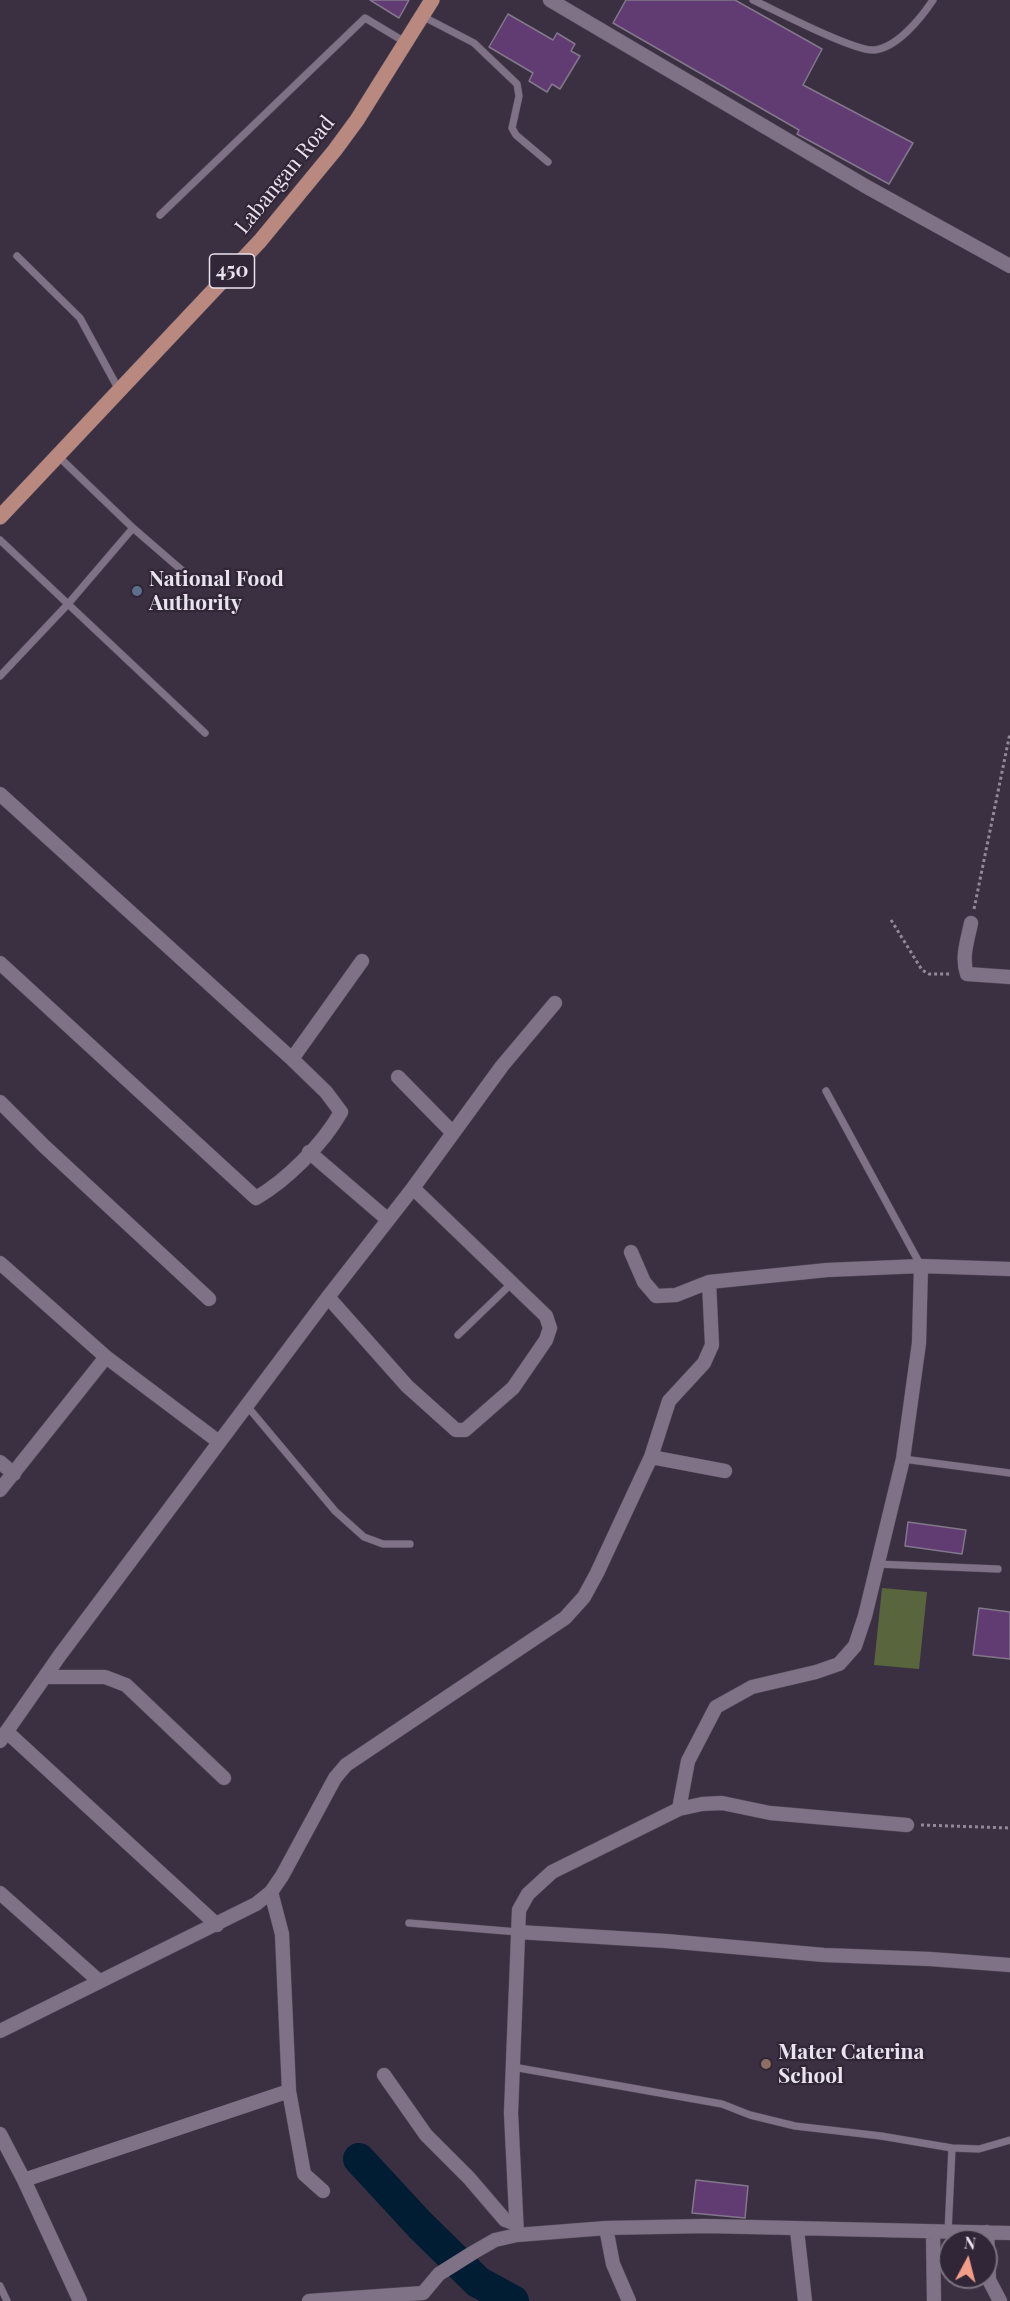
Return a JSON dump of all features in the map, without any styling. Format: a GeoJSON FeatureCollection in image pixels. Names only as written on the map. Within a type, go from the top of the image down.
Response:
{"type":"FeatureCollection","features":[{"type":"Feature","properties":{"kind":"main road","name":"Labangan Road"},"geometry":{"type":"LineString","coordinates":[[2,509],[59,457],[260,241],[346,135],[380,85],[432,0]]}},
{"type":"Feature","properties":{"kind":"street"},"geometry":{"type":"LineString","coordinates":[[550,0],[867,187],[1010,266]]}},
{"type":"Feature","properties":{"kind":"street"},"geometry":{"type":"LineString","coordinates":[[0,794],[292,1059],[326,1092],[341,1112],[331,1130],[275,1187],[256,1197],[0,963]]}},
{"type":"Feature","properties":{"kind":"street"},"geometry":{"type":"LineString","coordinates":[[971,922],[964,956],[964,966],[968,974],[1010,977]]}},
{"type":"Feature","properties":{"kind":"street"},"geometry":{"type":"LineString","coordinates":[[292,1059],[362,961]]}},
{"type":"Feature","properties":{"kind":"street"},"geometry":{"type":"LineString","coordinates":[[217,1925],[4,1737],[328,1296],[413,1188],[502,1066],[555,1004]]}},
{"type":"Feature","properties":{"kind":"street"},"geometry":{"type":"LineString","coordinates":[[398,1077],[453,1133]]}},
{"type":"Feature","properties":{"kind":"street"},"geometry":{"type":"LineString","coordinates":[[2,1106],[209,1299]]}},
{"type":"Feature","properties":{"kind":"street"},"geometry":{"type":"LineString","coordinates":[[309,1152],[387,1220]]}},
{"type":"Feature","properties":{"kind":"street"},"geometry":{"type":"LineString","coordinates":[[328,1296],[407,1386],[456,1430],[465,1430],[513,1388],[546,1340],[550,1328],[546,1316],[413,1188]]}},
{"type":"Feature","properties":{"kind":"street"},"geometry":{"type":"LineString","coordinates":[[631,1252],[644,1282],[656,1296],[676,1295],[709,1282],[827,1270],[921,1266],[1010,1269]]}},
{"type":"Feature","properties":{"kind":"street"},"geometry":{"type":"LineString","coordinates":[[679,1809],[688,1761],[716,1707],[752,1687],[816,1672],[839,1664],[855,1646],[865,1616],[903,1459],[919,1343],[921,1266]]}},
{"type":"Feature","properties":{"kind":"street"},"geometry":{"type":"LineString","coordinates":[[1,1267],[106,1357],[219,1442]]}},
{"type":"Feature","properties":{"kind":"street"},"geometry":{"type":"LineString","coordinates":[[0,2031],[256,1904],[271,1892],[282,1876],[335,1778],[346,1765],[566,1618],[584,1597],[651,1457],[669,1401],[704,1363],[712,1345],[709,1282]]}},
{"type":"Feature","properties":{"kind":"street"},"geometry":{"type":"LineString","coordinates":[[0,1490],[106,1357]]}},
{"type":"Feature","properties":{"kind":"street"},"geometry":{"type":"LineString","coordinates":[[651,1457],[724,1471]]}},
{"type":"Feature","properties":{"kind":"street"},"geometry":{"type":"LineString","coordinates":[[0,1462],[14,1474]]}},
{"type":"Feature","properties":{"kind":"street"},"geometry":{"type":"LineString","coordinates":[[46,1677],[105,1677],[126,1685],[224,1778]]}},
{"type":"Feature","properties":{"kind":"street"},"geometry":{"type":"LineString","coordinates":[[516,2229],[512,2132],[513,2067],[519,1910],[528,1894],[552,1872],[679,1809],[702,1804],[722,1803],[770,1813],[907,1825]]}},
{"type":"Feature","properties":{"kind":"street"},"geometry":{"type":"LineString","coordinates":[[271,1892],[282,1934],[289,2091],[304,2174],[323,2191]]}},
{"type":"Feature","properties":{"kind":"street"},"geometry":{"type":"LineString","coordinates":[[0,1893],[99,1981]]}},
{"type":"Feature","properties":{"kind":"street"},"geometry":{"type":"LineString","coordinates":[[518,1932],[666,1941],[824,1955],[1010,1965]]}},
{"type":"Feature","properties":{"kind":"street"},"geometry":{"type":"LineString","coordinates":[[384,2074],[426,2135],[516,2229]]}},
{"type":"Feature","properties":{"kind":"street"},"geometry":{"type":"LineString","coordinates":[[24,2180],[289,2091]]}},
{"type":"Feature","properties":{"kind":"street"},"geometry":{"type":"LineString","coordinates":[[0,2134],[80,2301]]}},
{"type":"Feature","properties":{"kind":"street"},"geometry":{"type":"LineString","coordinates":[[309,2301],[424,2297],[439,2274],[516,2229],[706,2226],[938,2233]]}},
{"type":"Feature","properties":{"kind":"street"},"geometry":{"type":"LineString","coordinates":[[606,2228],[613,2264],[629,2301]]}},
{"type":"Feature","properties":{"kind":"street"},"geometry":{"type":"LineString","coordinates":[[797,2230],[805,2301]]}},
{"type":"Feature","properties":{"kind":"street"},"geometry":{"type":"LineString","coordinates":[[933,2233],[934,2301]]}},
{"type":"Feature","properties":{"kind":"lane"},"geometry":{"type":"LineString","coordinates":[[753,0],[842,41],[872,51],[890,45],[921,19],[933,0]]}},
{"type":"Feature","properties":{"kind":"lane"},"geometry":{"type":"LineString","coordinates":[[422,16],[474,43],[517,84],[519,96],[512,128],[516,135],[548,162]]}},
{"type":"Feature","properties":{"kind":"lane"},"geometry":{"type":"LineString","coordinates":[[159,215],[365,18],[405,42]]}},
{"type":"Feature","properties":{"kind":"lane"},"geometry":{"type":"LineString","coordinates":[[16,256],[80,318],[119,390]]}},
{"type":"Feature","properties":{"kind":"lane"},"geometry":{"type":"LineString","coordinates":[[59,457],[184,573]]}},
{"type":"Feature","properties":{"kind":"lane"},"geometry":{"type":"LineString","coordinates":[[0,676],[68,604],[134,528]]}},
{"type":"Feature","properties":{"kind":"lane"},"geometry":{"type":"LineString","coordinates":[[0,540],[206,733]]}},
{"type":"Feature","properties":{"kind":"lane"},"geometry":{"type":"LineString","coordinates":[[826,1091],[921,1266]]}},
{"type":"Feature","properties":{"kind":"lane"},"geometry":{"type":"LineString","coordinates":[[458,1335],[511,1284]]}},
{"type":"Feature","properties":{"kind":"lane"},"geometry":{"type":"LineString","coordinates":[[246,1406],[335,1511],[364,1537],[383,1544],[410,1544]]}},
{"type":"Feature","properties":{"kind":"lane"},"geometry":{"type":"LineString","coordinates":[[903,1459],[1010,1473]]}},
{"type":"Feature","properties":{"kind":"lane"},"geometry":{"type":"LineString","coordinates":[[876,1563],[998,1569]]}},
{"type":"Feature","properties":{"kind":"lane"},"geometry":{"type":"LineString","coordinates":[[409,1923],[518,1932]]}},
{"type":"Feature","properties":{"kind":"lane"},"geometry":{"type":"LineString","coordinates":[[513,2067],[722,2104],[750,2115],[795,2126],[881,2136],[952,2148],[979,2149],[1010,2140]]}},
{"type":"Feature","properties":{"kind":"lane"},"geometry":{"type":"LineString","coordinates":[[948,2229],[952,2148]]}},
{"type":"Feature","properties":{"kind":"lane"},"geometry":{"type":"LineString","coordinates":[[0,2286],[7,2301]]}},
{"type":"Feature","properties":{"kind":"path"},"geometry":{"type":"LineString","coordinates":[[971,922],[1010,733]]}},
{"type":"Feature","properties":{"kind":"path"},"geometry":{"type":"LineString","coordinates":[[891,920],[922,970],[929,974],[968,974]]}},
{"type":"Feature","properties":{"kind":"path"},"geometry":{"type":"LineString","coordinates":[[907,1825],[1010,1828]]}},
{"type":"Feature","properties":{"kind":"green space"},"geometry":{"type":"Polygon","coordinates":[[[882,1588],[927,1592],[919,1669],[874,1665],[882,1588]]]}},
{"type":"Feature","properties":{"kind":"building"},"geometry":{"type":"Polygon","coordinates":[[[370,0],[409,0],[399,18],[370,0]]]}},
{"type":"Feature","properties":{"kind":"building"},"geometry":{"type":"Polygon","coordinates":[[[626,0],[735,0],[822,49],[803,85],[913,143],[889,184],[797,134],[799,130],[613,23],[626,0]]]}},
{"type":"Feature","properties":{"kind":"building"},"geometry":{"type":"Polygon","coordinates":[[[508,14],[553,40],[557,33],[575,44],[571,51],[580,56],[560,89],[552,84],[547,92],[529,81],[533,73],[489,47],[508,14]]]}},
{"type":"Feature","properties":{"kind":"building"},"geometry":{"type":"Polygon","coordinates":[[[908,1522],[966,1530],[962,1554],[905,1546],[908,1522]]]}},
{"type":"Feature","properties":{"kind":"building"},"geometry":{"type":"Polygon","coordinates":[[[979,1608],[1010,1612],[1010,1659],[973,1655],[979,1608]]]}},
{"type":"Feature","properties":{"kind":"building"},"geometry":{"type":"Polygon","coordinates":[[[696,2180],[748,2186],[745,2218],[692,2213],[696,2180]]]}},
{"type":"Feature","properties":{"kind":"waterway"},"geometry":{"type":"LineString","coordinates":[[359,2159],[420,2225],[478,2282],[513,2301]]}},
{"type":"Feature","properties":{"kind":"place","name":"National Food Authority"},"geometry":{"type":"Point","coordinates":[137,591]}},
{"type":"Feature","properties":{"kind":"place","name":"Mater Caterina School"},"geometry":{"type":"Point","coordinates":[766,2064]}}]}
